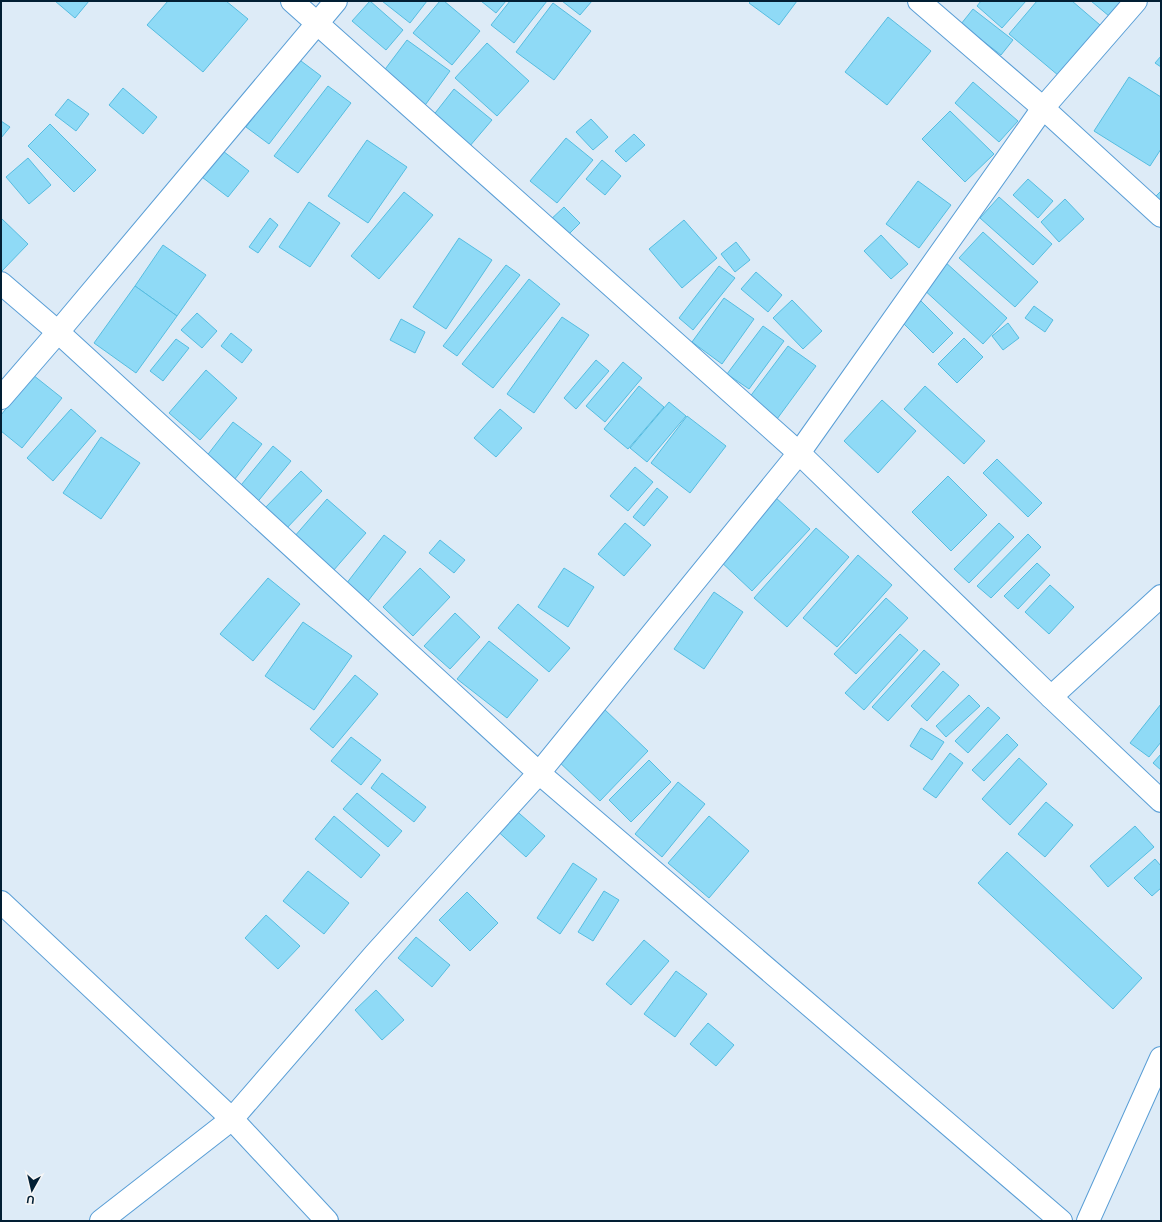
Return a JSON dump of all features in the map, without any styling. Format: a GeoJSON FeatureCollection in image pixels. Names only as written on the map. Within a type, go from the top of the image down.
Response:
{"type":"FeatureCollection","features":[{"type":"Feature","properties":{"kind":"street"},"geometry":{"type":"LineString","coordinates":[[292,1],[798,453],[1161,801]]}},
{"type":"Feature","properties":{"kind":"street"},"geometry":{"type":"LineString","coordinates":[[1,398],[336,1]]}},
{"type":"Feature","properties":{"kind":"street"},"geometry":{"type":"LineString","coordinates":[[919,1],[1043,108],[1161,216]]}},
{"type":"Feature","properties":{"kind":"street"},"geometry":{"type":"LineString","coordinates":[[101,1221],[232,1119],[375,954],[539,773],[798,453],[1043,108],[1136,1]]}},
{"type":"Feature","properties":{"kind":"street"},"geometry":{"type":"LineString","coordinates":[[1,283],[58,332],[539,773],[1061,1221]]}},
{"type":"Feature","properties":{"kind":"street"},"geometry":{"type":"LineString","coordinates":[[1051,697],[1161,596]]}},
{"type":"Feature","properties":{"kind":"street"},"geometry":{"type":"LineString","coordinates":[[1,902],[232,1119],[327,1221]]}},
{"type":"Feature","properties":{"kind":"street"},"geometry":{"type":"LineString","coordinates":[[1088,1221],[1161,1058]]}},
{"type":"Feature","properties":{"kind":"building"},"geometry":{"type":"Polygon","coordinates":[[[55,1],[89,1],[75,18],[55,1]]]}},
{"type":"Feature","properties":{"kind":"building"},"geometry":{"type":"Polygon","coordinates":[[[168,1],[226,1],[248,19],[203,72],[147,25],[168,1]]]}},
{"type":"Feature","properties":{"kind":"building"},"geometry":{"type":"Polygon","coordinates":[[[370,1],[403,30],[386,50],[352,21],[370,1]]]}},
{"type":"Feature","properties":{"kind":"building"},"geometry":{"type":"Polygon","coordinates":[[[382,1],[427,1],[410,23],[382,1]]]}},
{"type":"Feature","properties":{"kind":"building"},"geometry":{"type":"Polygon","coordinates":[[[440,1],[444,1],[480,31],[452,65],[413,33],[440,1]]]}},
{"type":"Feature","properties":{"kind":"building"},"geometry":{"type":"Polygon","coordinates":[[[481,1],[506,1],[496,13],[481,1]]]}},
{"type":"Feature","properties":{"kind":"building"},"geometry":{"type":"Polygon","coordinates":[[[510,1],[547,1],[514,43],[491,25],[510,1]]]}},
{"type":"Feature","properties":{"kind":"building"},"geometry":{"type":"Polygon","coordinates":[[[562,1],[592,1],[580,15],[562,1]]]}},
{"type":"Feature","properties":{"kind":"building"},"geometry":{"type":"Polygon","coordinates":[[[751,1],[797,1],[779,25],[749,3],[751,1]]]}},
{"type":"Feature","properties":{"kind":"building"},"geometry":{"type":"Polygon","coordinates":[[[981,1],[1026,1],[1002,28],[977,6],[981,1]]]}},
{"type":"Feature","properties":{"kind":"building"},"geometry":{"type":"Polygon","coordinates":[[[1037,1],[1072,1],[1107,31],[1065,81],[1009,34],[1037,1]]]}},
{"type":"Feature","properties":{"kind":"building"},"geometry":{"type":"Polygon","coordinates":[[[1091,1],[1121,1],[1109,16],[1091,1]]]}},
{"type":"Feature","properties":{"kind":"building"},"geometry":{"type":"Polygon","coordinates":[[[553,3],[591,31],[554,80],[516,52],[553,3]]]}},
{"type":"Feature","properties":{"kind":"building"},"geometry":{"type":"Polygon","coordinates":[[[973,9],[1013,40],[1001,55],[961,24],[973,9]]]}},
{"type":"Feature","properties":{"kind":"building"},"geometry":{"type":"Polygon","coordinates":[[[888,17],[931,51],[887,105],[845,72],[888,17]]]}},
{"type":"Feature","properties":{"kind":"building"},"geometry":{"type":"Polygon","coordinates":[[[407,40],[450,71],[423,108],[380,76],[407,40]]]}},
{"type":"Feature","properties":{"kind":"building"},"geometry":{"type":"Polygon","coordinates":[[[487,43],[529,81],[497,116],[455,78],[487,43]]]}},
{"type":"Feature","properties":{"kind":"building"},"geometry":{"type":"Polygon","coordinates":[[[1161,56],[1161,67],[1155,63],[1161,56]]]}},
{"type":"Feature","properties":{"kind":"building"},"geometry":{"type":"Polygon","coordinates":[[[297,58],[321,76],[269,144],[246,127],[297,58]]]}},
{"type":"Feature","properties":{"kind":"building"},"geometry":{"type":"Polygon","coordinates":[[[1129,77],[1161,97],[1161,149],[1150,166],[1094,131],[1129,77]]]}},
{"type":"Feature","properties":{"kind":"building"},"geometry":{"type":"Polygon","coordinates":[[[973,82],[1018,121],[999,142],[955,103],[973,82]]]}},
{"type":"Feature","properties":{"kind":"building"},"geometry":{"type":"Polygon","coordinates":[[[328,86],[351,103],[298,173],[274,156],[328,86]]]}},
{"type":"Feature","properties":{"kind":"building"},"geometry":{"type":"Polygon","coordinates":[[[123,88],[157,117],[143,134],[109,105],[123,88]]]}},
{"type":"Feature","properties":{"kind":"building"},"geometry":{"type":"Polygon","coordinates":[[[454,89],[492,120],[469,147],[432,117],[454,89]]]}},
{"type":"Feature","properties":{"kind":"building"},"geometry":{"type":"Polygon","coordinates":[[[68,99],[89,114],[76,131],[55,115],[68,99]]]}},
{"type":"Feature","properties":{"kind":"building"},"geometry":{"type":"Polygon","coordinates":[[[950,111],[994,154],[965,182],[922,139],[950,111]]]}},
{"type":"Feature","properties":{"kind":"building"},"geometry":{"type":"Polygon","coordinates":[[[591,119],[608,137],[593,150],[576,132],[591,119]]]}},
{"type":"Feature","properties":{"kind":"building"},"geometry":{"type":"Polygon","coordinates":[[[1,121],[10,127],[1,138],[1,121]]]}},
{"type":"Feature","properties":{"kind":"building"},"geometry":{"type":"Polygon","coordinates":[[[50,124],[96,170],[74,192],[28,146],[50,124]]]}},
{"type":"Feature","properties":{"kind":"building"},"geometry":{"type":"Polygon","coordinates":[[[634,134],[645,145],[626,162],[615,151],[634,134]]]}},
{"type":"Feature","properties":{"kind":"building"},"geometry":{"type":"Polygon","coordinates":[[[566,138],[593,160],[557,203],[530,181],[566,138]]]}},
{"type":"Feature","properties":{"kind":"building"},"geometry":{"type":"Polygon","coordinates":[[[367,140],[407,167],[368,223],[328,196],[367,140]]]}},
{"type":"Feature","properties":{"kind":"building"},"geometry":{"type":"Polygon","coordinates":[[[219,148],[249,171],[228,197],[198,174],[219,148]]]}},
{"type":"Feature","properties":{"kind":"building"},"geometry":{"type":"Polygon","coordinates":[[[28,158],[51,185],[29,204],[6,177],[28,158]]]}},
{"type":"Feature","properties":{"kind":"building"},"geometry":{"type":"Polygon","coordinates":[[[602,160],[621,176],[605,195],[586,179],[602,160]]]}},
{"type":"Feature","properties":{"kind":"building"},"geometry":{"type":"Polygon","coordinates":[[[1028,179],[1053,201],[1038,218],[1013,195],[1028,179]]]}},
{"type":"Feature","properties":{"kind":"building"},"geometry":{"type":"Polygon","coordinates":[[[918,181],[951,205],[919,248],[886,224],[918,181]]]}},
{"type":"Feature","properties":{"kind":"building"},"geometry":{"type":"Polygon","coordinates":[[[1161,191],[1161,202],[1155,197],[1161,191]]]}},
{"type":"Feature","properties":{"kind":"building"},"geometry":{"type":"Polygon","coordinates":[[[404,192],[433,215],[379,279],[351,256],[404,192]]]}},
{"type":"Feature","properties":{"kind":"building"},"geometry":{"type":"Polygon","coordinates":[[[999,197],[1052,244],[1033,265],[980,218],[999,197]]]}},
{"type":"Feature","properties":{"kind":"building"},"geometry":{"type":"Polygon","coordinates":[[[1065,199],[1084,219],[1059,242],[1041,222],[1065,199]]]}},
{"type":"Feature","properties":{"kind":"building"},"geometry":{"type":"Polygon","coordinates":[[[309,202],[340,223],[310,267],[279,247],[309,202]]]}},
{"type":"Feature","properties":{"kind":"building"},"geometry":{"type":"Polygon","coordinates":[[[564,207],[580,223],[564,239],[548,222],[564,207]]]}},
{"type":"Feature","properties":{"kind":"building"},"geometry":{"type":"Polygon","coordinates":[[[1,218],[28,244],[1,272],[1,218]]]}},
{"type":"Feature","properties":{"kind":"building"},"geometry":{"type":"Polygon","coordinates":[[[270,218],[278,225],[258,253],[249,247],[270,218]]]}},
{"type":"Feature","properties":{"kind":"building"},"geometry":{"type":"Polygon","coordinates":[[[684,220],[717,258],[682,288],[649,249],[684,220]]]}},
{"type":"Feature","properties":{"kind":"building"},"geometry":{"type":"Polygon","coordinates":[[[983,232],[1038,282],[1015,307],[959,258],[983,232]]]}},
{"type":"Feature","properties":{"kind":"building"},"geometry":{"type":"Polygon","coordinates":[[[881,235],[908,264],[891,279],[864,251],[881,235]]]}},
{"type":"Feature","properties":{"kind":"building"},"geometry":{"type":"Polygon","coordinates":[[[459,238],[492,260],[446,329],[413,307],[459,238]]]}},
{"type":"Feature","properties":{"kind":"building"},"geometry":{"type":"Polygon","coordinates":[[[736,242],[750,260],[735,272],[721,254],[736,242]]]}},
{"type":"Feature","properties":{"kind":"building"},"geometry":{"type":"Polygon","coordinates":[[[163,245],[206,275],[177,316],[135,286],[163,245]]]}},
{"type":"Feature","properties":{"kind":"building"},"geometry":{"type":"Polygon","coordinates":[[[944,261],[1007,318],[983,344],[921,287],[944,261]]]}},
{"type":"Feature","properties":{"kind":"building"},"geometry":{"type":"Polygon","coordinates":[[[506,265],[520,275],[457,356],[443,346],[506,265]]]}},
{"type":"Feature","properties":{"kind":"building"},"geometry":{"type":"Polygon","coordinates":[[[719,266],[735,278],[693,330],[679,318],[719,266]]]}},
{"type":"Feature","properties":{"kind":"building"},"geometry":{"type":"Polygon","coordinates":[[[756,272],[782,295],[768,312],[741,289],[756,272]]]}},
{"type":"Feature","properties":{"kind":"building"},"geometry":{"type":"Polygon","coordinates":[[[529,279],[560,304],[493,388],[462,364],[529,279]]]}},
{"type":"Feature","properties":{"kind":"building"},"geometry":{"type":"Polygon","coordinates":[[[135,286],[177,316],[136,373],[94,343],[135,286]]]}},
{"type":"Feature","properties":{"kind":"building"},"geometry":{"type":"Polygon","coordinates":[[[724,298],[754,319],[722,364],[692,342],[724,298]]]}},
{"type":"Feature","properties":{"kind":"building"},"geometry":{"type":"Polygon","coordinates":[[[792,300],[822,331],[803,349],[773,318],[792,300]]]}},
{"type":"Feature","properties":{"kind":"building"},"geometry":{"type":"Polygon","coordinates":[[[921,301],[953,333],[933,353],[901,321],[921,301]]]}},
{"type":"Feature","properties":{"kind":"building"},"geometry":{"type":"Polygon","coordinates":[[[1034,306],[1053,320],[1045,332],[1025,318],[1034,306]]]}},
{"type":"Feature","properties":{"kind":"building"},"geometry":{"type":"Polygon","coordinates":[[[197,313],[217,331],[202,348],[181,330],[197,313]]]}},
{"type":"Feature","properties":{"kind":"building"},"geometry":{"type":"Polygon","coordinates":[[[562,317],[589,335],[534,413],[507,394],[562,317]]]}},
{"type":"Feature","properties":{"kind":"building"},"geometry":{"type":"Polygon","coordinates":[[[401,319],[425,332],[415,353],[390,340],[401,319]]]}},
{"type":"Feature","properties":{"kind":"building"},"geometry":{"type":"Polygon","coordinates":[[[1008,323],[1019,338],[1003,350],[992,336],[1008,323]]]}},
{"type":"Feature","properties":{"kind":"building"},"geometry":{"type":"Polygon","coordinates":[[[763,326],[784,341],[749,389],[727,374],[763,326]]]}},
{"type":"Feature","properties":{"kind":"building"},"geometry":{"type":"Polygon","coordinates":[[[231,333],[252,350],[242,363],[221,346],[231,333]]]}},
{"type":"Feature","properties":{"kind":"building"},"geometry":{"type":"Polygon","coordinates":[[[964,338],[983,357],[957,383],[938,364],[964,338]]]}},
{"type":"Feature","properties":{"kind":"building"},"geometry":{"type":"Polygon","coordinates":[[[176,339],[189,348],[163,381],[150,371],[176,339]]]}},
{"type":"Feature","properties":{"kind":"building"},"geometry":{"type":"Polygon","coordinates":[[[788,346],[816,366],[777,419],[749,398],[788,346]]]}},
{"type":"Feature","properties":{"kind":"building"},"geometry":{"type":"Polygon","coordinates":[[[596,360],[609,371],[576,409],[564,398],[596,360]]]}},
{"type":"Feature","properties":{"kind":"building"},"geometry":{"type":"Polygon","coordinates":[[[623,362],[642,378],[605,422],[586,406],[623,362]]]}},
{"type":"Feature","properties":{"kind":"building"},"geometry":{"type":"Polygon","coordinates":[[[206,370],[237,398],[200,440],[169,413],[206,370]]]}},
{"type":"Feature","properties":{"kind":"building"},"geometry":{"type":"Polygon","coordinates":[[[33,375],[62,398],[22,448],[1,431],[1,415],[33,375]]]}},
{"type":"Feature","properties":{"kind":"building"},"geometry":{"type":"Polygon","coordinates":[[[639,386],[664,407],[628,449],[604,429],[639,386]]]}},
{"type":"Feature","properties":{"kind":"building"},"geometry":{"type":"Polygon","coordinates":[[[925,386],[985,441],[964,464],[904,409],[925,386]]]}},
{"type":"Feature","properties":{"kind":"building"},"geometry":{"type":"Polygon","coordinates":[[[882,400],[916,431],[878,473],[844,441],[882,400]]]}},
{"type":"Feature","properties":{"kind":"building"},"geometry":{"type":"Polygon","coordinates":[[[669,402],[686,416],[647,462],[630,448],[669,402]]]}},
{"type":"Feature","properties":{"kind":"building"},"geometry":{"type":"Polygon","coordinates":[[[71,409],[96,431],[53,481],[27,458],[71,409]]]}},
{"type":"Feature","properties":{"kind":"building"},"geometry":{"type":"Polygon","coordinates":[[[500,409],[522,428],[496,457],[474,438],[500,409]]]}},
{"type":"Feature","properties":{"kind":"building"},"geometry":{"type":"Polygon","coordinates":[[[687,416],[726,446],[690,493],[651,463],[687,416]]]}},
{"type":"Feature","properties":{"kind":"building"},"geometry":{"type":"Polygon","coordinates":[[[233,422],[262,444],[231,484],[202,462],[233,422]]]}},
{"type":"Feature","properties":{"kind":"building"},"geometry":{"type":"Polygon","coordinates":[[[101,437],[140,463],[101,519],[63,493],[101,437]]]}},
{"type":"Feature","properties":{"kind":"building"},"geometry":{"type":"Polygon","coordinates":[[[273,446],[291,461],[255,505],[237,490],[273,446]]]}},
{"type":"Feature","properties":{"kind":"building"},"geometry":{"type":"Polygon","coordinates":[[[997,459],[1042,503],[1028,517],[983,473],[997,459]]]}},
{"type":"Feature","properties":{"kind":"building"},"geometry":{"type":"Polygon","coordinates":[[[635,467],[653,482],[628,511],[610,496],[635,467]]]}},
{"type":"Feature","properties":{"kind":"building"},"geometry":{"type":"Polygon","coordinates":[[[301,471],[322,491],[285,530],[263,510],[301,471]]]}},
{"type":"Feature","properties":{"kind":"building"},"geometry":{"type":"Polygon","coordinates":[[[948,476],[987,515],[951,551],[912,512],[948,476]]]}},
{"type":"Feature","properties":{"kind":"building"},"geometry":{"type":"Polygon","coordinates":[[[657,488],[668,497],[644,526],[633,517],[657,488]]]}},
{"type":"Feature","properties":{"kind":"building"},"geometry":{"type":"Polygon","coordinates":[[[775,497],[810,529],[752,591],[718,559],[775,497]]]}},
{"type":"Feature","properties":{"kind":"building"},"geometry":{"type":"Polygon","coordinates":[[[327,499],[366,533],[333,571],[294,537],[327,499]]]}},
{"type":"Feature","properties":{"kind":"building"},"geometry":{"type":"Polygon","coordinates":[[[625,523],[651,545],[624,576],[598,554],[625,523]]]}},
{"type":"Feature","properties":{"kind":"building"},"geometry":{"type":"Polygon","coordinates":[[[999,523],[1014,537],[969,583],[954,569],[999,523]]]}},
{"type":"Feature","properties":{"kind":"building"},"geometry":{"type":"Polygon","coordinates":[[[816,528],[849,557],[787,627],[754,598],[816,528]]]}},
{"type":"Feature","properties":{"kind":"building"},"geometry":{"type":"Polygon","coordinates":[[[1028,534],[1041,547],[991,598],[977,586],[1028,534]]]}},
{"type":"Feature","properties":{"kind":"building"},"geometry":{"type":"Polygon","coordinates":[[[384,535],[406,552],[368,601],[346,584],[384,535]]]}},
{"type":"Feature","properties":{"kind":"building"},"geometry":{"type":"Polygon","coordinates":[[[440,540],[465,560],[454,573],[429,553],[440,540]]]}},
{"type":"Feature","properties":{"kind":"building"},"geometry":{"type":"Polygon","coordinates":[[[858,555],[892,585],[837,647],[803,618],[858,555]]]}},
{"type":"Feature","properties":{"kind":"building"},"geometry":{"type":"Polygon","coordinates":[[[1037,563],[1050,575],[1018,609],[1004,596],[1037,563]]]}},
{"type":"Feature","properties":{"kind":"building"},"geometry":{"type":"Polygon","coordinates":[[[420,568],[450,597],[413,636],[383,607],[420,568]]]}},
{"type":"Feature","properties":{"kind":"building"},"geometry":{"type":"Polygon","coordinates":[[[564,568],[594,587],[568,627],[538,607],[564,568]]]}},
{"type":"Feature","properties":{"kind":"building"},"geometry":{"type":"Polygon","coordinates":[[[268,578],[300,604],[253,661],[220,634],[268,578]]]}},
{"type":"Feature","properties":{"kind":"building"},"geometry":{"type":"Polygon","coordinates":[[[1050,585],[1074,607],[1049,634],[1025,612],[1050,585]]]}},
{"type":"Feature","properties":{"kind":"building"},"geometry":{"type":"Polygon","coordinates":[[[714,592],[743,612],[704,669],[674,649],[714,592]]]}},
{"type":"Feature","properties":{"kind":"building"},"geometry":{"type":"Polygon","coordinates":[[[886,598],[908,618],[856,674],[834,654],[886,598]]]}},
{"type":"Feature","properties":{"kind":"building"},"geometry":{"type":"Polygon","coordinates":[[[518,604],[570,648],[549,672],[498,628],[518,604]]]}},
{"type":"Feature","properties":{"kind":"building"},"geometry":{"type":"Polygon","coordinates":[[[455,613],[480,637],[450,669],[424,646],[455,613]]]}},
{"type":"Feature","properties":{"kind":"building"},"geometry":{"type":"Polygon","coordinates":[[[303,622],[352,656],[314,710],[265,676],[303,622]]]}},
{"type":"Feature","properties":{"kind":"building"},"geometry":{"type":"Polygon","coordinates":[[[900,634],[918,650],[864,710],[845,693],[900,634]]]}},
{"type":"Feature","properties":{"kind":"building"},"geometry":{"type":"Polygon","coordinates":[[[489,641],[538,680],[507,718],[457,679],[489,641]]]}},
{"type":"Feature","properties":{"kind":"building"},"geometry":{"type":"Polygon","coordinates":[[[924,650],[940,664],[888,721],[872,707],[924,650]]]}},
{"type":"Feature","properties":{"kind":"building"},"geometry":{"type":"Polygon","coordinates":[[[943,671],[959,685],[927,721],[911,706],[943,671]]]}},
{"type":"Feature","properties":{"kind":"building"},"geometry":{"type":"Polygon","coordinates":[[[355,675],[378,694],[333,748],[310,729],[355,675]]]}},
{"type":"Feature","properties":{"kind":"building"},"geometry":{"type":"Polygon","coordinates":[[[969,695],[980,706],[946,737],[936,726],[969,695]]]}},
{"type":"Feature","properties":{"kind":"building"},"geometry":{"type":"Polygon","coordinates":[[[1161,704],[1161,742],[1149,757],[1130,743],[1161,704]]]}},
{"type":"Feature","properties":{"kind":"building"},"geometry":{"type":"Polygon","coordinates":[[[988,707],[1000,718],[968,753],[955,741],[988,707]]]}},
{"type":"Feature","properties":{"kind":"building"},"geometry":{"type":"Polygon","coordinates":[[[603,708],[648,751],[600,801],[555,758],[603,708]]]}},
{"type":"Feature","properties":{"kind":"building"},"geometry":{"type":"Polygon","coordinates":[[[921,728],[944,742],[932,760],[910,746],[921,728]]]}},
{"type":"Feature","properties":{"kind":"building"},"geometry":{"type":"Polygon","coordinates":[[[1007,734],[1018,745],[984,781],[972,770],[1007,734]]]}},
{"type":"Feature","properties":{"kind":"building"},"geometry":{"type":"Polygon","coordinates":[[[351,737],[381,760],[361,785],[331,761],[351,737]]]}},
{"type":"Feature","properties":{"kind":"building"},"geometry":{"type":"Polygon","coordinates":[[[950,753],[963,763],[936,798],[923,789],[950,753]]]}},
{"type":"Feature","properties":{"kind":"building"},"geometry":{"type":"Polygon","coordinates":[[[1161,754],[1161,770],[1153,763],[1161,754]]]}},
{"type":"Feature","properties":{"kind":"building"},"geometry":{"type":"Polygon","coordinates":[[[1019,758],[1047,784],[1010,825],[982,799],[1019,758]]]}},
{"type":"Feature","properties":{"kind":"building"},"geometry":{"type":"Polygon","coordinates":[[[649,760],[671,782],[631,822],[609,800],[649,760]]]}},
{"type":"Feature","properties":{"kind":"building"},"geometry":{"type":"Polygon","coordinates":[[[382,773],[426,807],[414,822],[371,788],[382,773]]]}},
{"type":"Feature","properties":{"kind":"building"},"geometry":{"type":"Polygon","coordinates":[[[678,782],[705,804],[662,857],[635,834],[678,782]]]}},
{"type":"Feature","properties":{"kind":"building"},"geometry":{"type":"Polygon","coordinates":[[[357,793],[402,831],[388,847],[343,809],[357,793]]]}},
{"type":"Feature","properties":{"kind":"building"},"geometry":{"type":"Polygon","coordinates":[[[1046,802],[1073,825],[1045,857],[1018,834],[1046,802]]]}},
{"type":"Feature","properties":{"kind":"building"},"geometry":{"type":"Polygon","coordinates":[[[512,807],[545,836],[526,857],[493,827],[512,807]]]}},
{"type":"Feature","properties":{"kind":"building"},"geometry":{"type":"Polygon","coordinates":[[[334,816],[380,855],[361,878],[315,839],[334,816]]]}},
{"type":"Feature","properties":{"kind":"building"},"geometry":{"type":"Polygon","coordinates":[[[709,816],[749,851],[709,898],[668,863],[709,816]]]}},
{"type":"Feature","properties":{"kind":"building"},"geometry":{"type":"Polygon","coordinates":[[[1135,826],[1154,847],[1108,887],[1090,866],[1135,826]]]}},
{"type":"Feature","properties":{"kind":"building"},"geometry":{"type":"Polygon","coordinates":[[[1007,852],[1142,978],[1113,1009],[978,883],[1007,852]]]}},
{"type":"Feature","properties":{"kind":"building"},"geometry":{"type":"Polygon","coordinates":[[[1155,859],[1161,866],[1161,888],[1152,896],[1134,878],[1155,859]]]}},
{"type":"Feature","properties":{"kind":"building"},"geometry":{"type":"Polygon","coordinates":[[[573,863],[597,879],[560,934],[537,918],[573,863]]]}},
{"type":"Feature","properties":{"kind":"building"},"geometry":{"type":"Polygon","coordinates":[[[308,871],[349,903],[324,934],[283,901],[308,871]]]}},
{"type":"Feature","properties":{"kind":"building"},"geometry":{"type":"Polygon","coordinates":[[[604,891],[619,900],[593,941],[578,932],[604,891]]]}},
{"type":"Feature","properties":{"kind":"building"},"geometry":{"type":"Polygon","coordinates":[[[467,892],[498,923],[470,951],[439,920],[467,892]]]}},
{"type":"Feature","properties":{"kind":"building"},"geometry":{"type":"Polygon","coordinates":[[[266,915],[300,946],[278,969],[245,938],[266,915]]]}},
{"type":"Feature","properties":{"kind":"building"},"geometry":{"type":"Polygon","coordinates":[[[416,937],[450,965],[432,987],[398,958],[416,937]]]}},
{"type":"Feature","properties":{"kind":"building"},"geometry":{"type":"Polygon","coordinates":[[[644,940],[669,961],[631,1005],[606,984],[644,940]]]}},
{"type":"Feature","properties":{"kind":"building"},"geometry":{"type":"Polygon","coordinates":[[[676,971],[707,994],[675,1037],[644,1014],[676,971]]]}},
{"type":"Feature","properties":{"kind":"building"},"geometry":{"type":"Polygon","coordinates":[[[376,990],[404,1020],[382,1040],[355,1010],[376,990]]]}},
{"type":"Feature","properties":{"kind":"building"},"geometry":{"type":"Polygon","coordinates":[[[708,1023],[734,1045],[716,1066],[690,1044],[708,1023]]]}}]}
